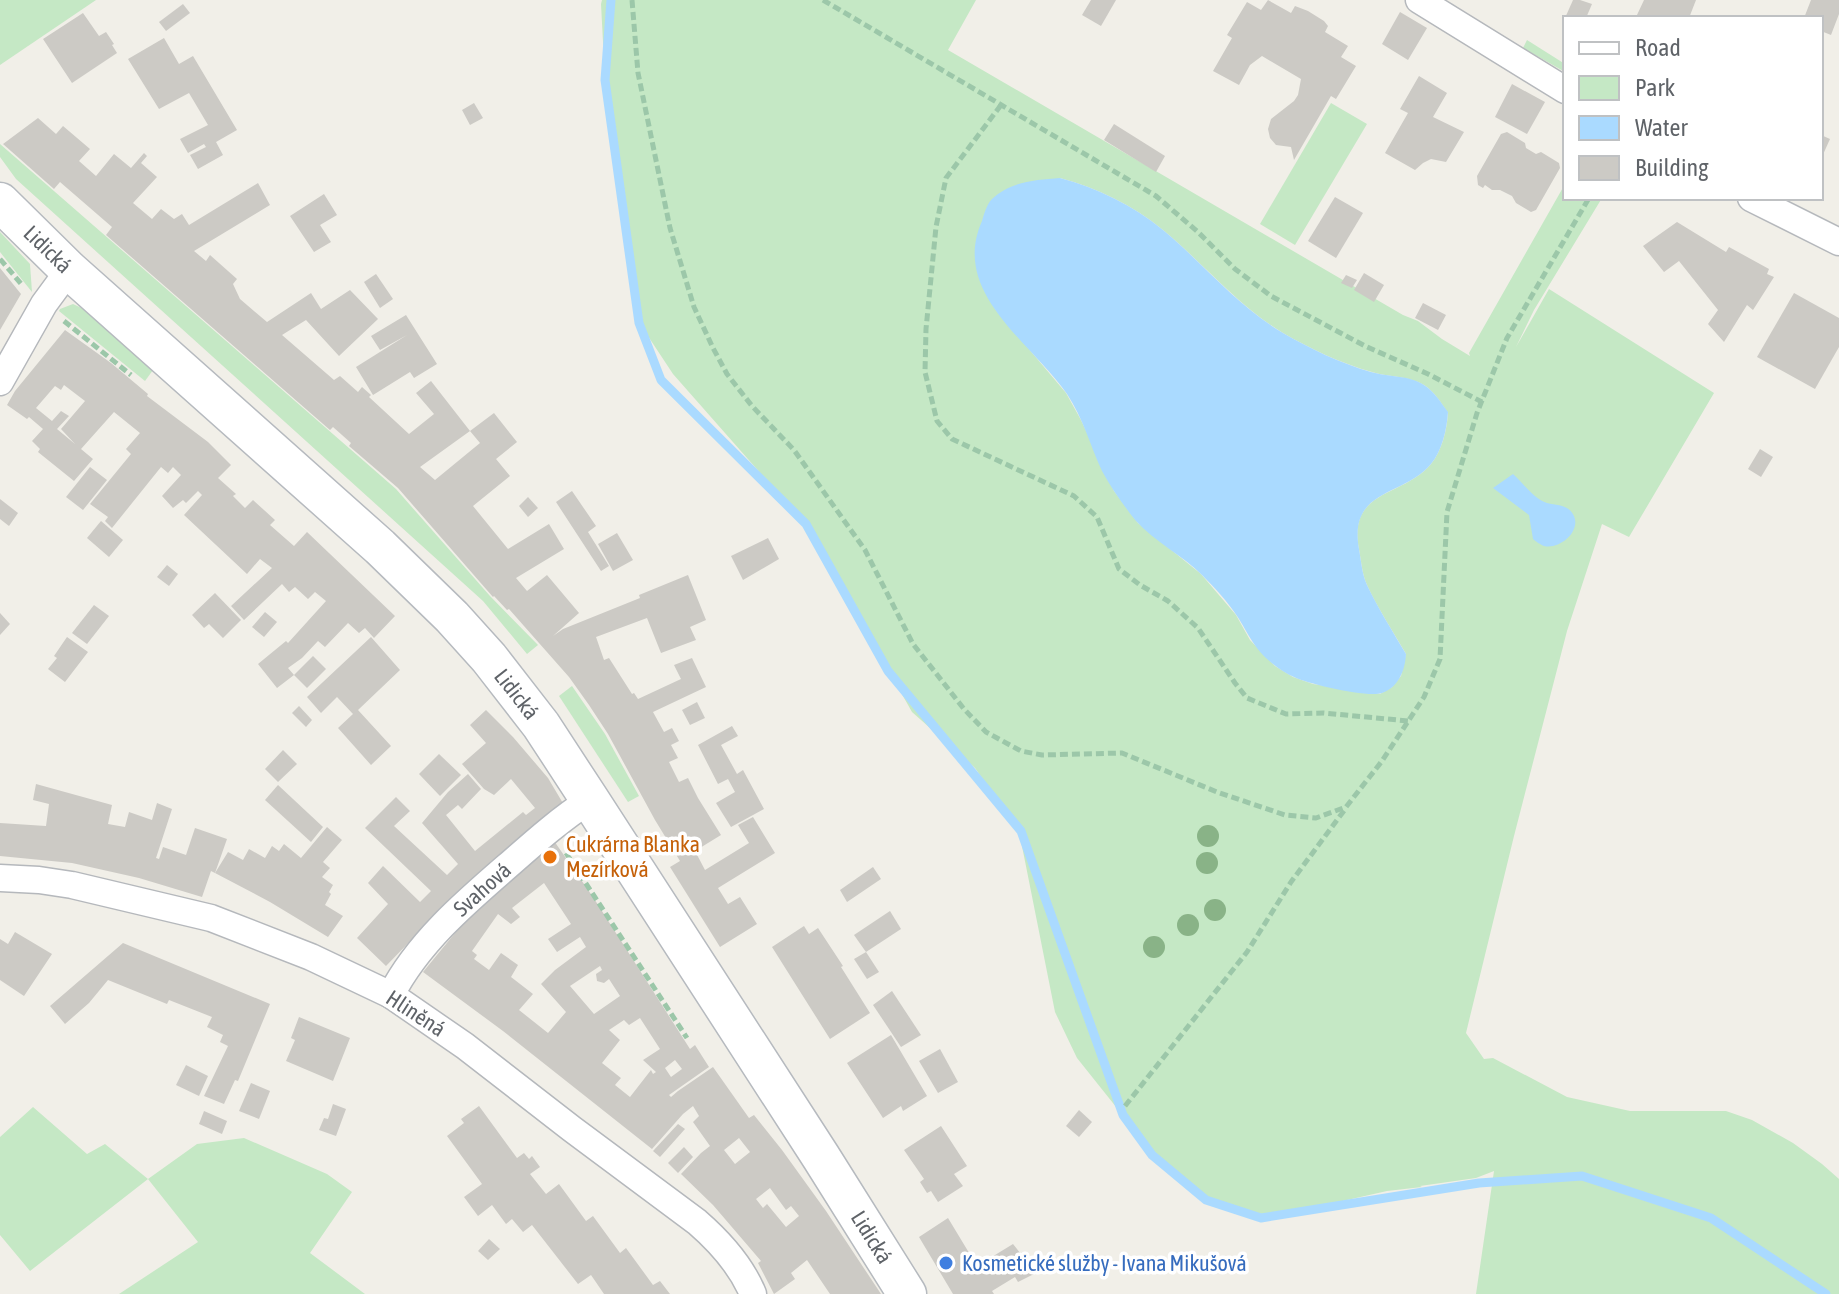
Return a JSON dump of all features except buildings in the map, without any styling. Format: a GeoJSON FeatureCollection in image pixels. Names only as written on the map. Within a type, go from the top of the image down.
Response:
{"type":"FeatureCollection","features":[{"type":"Feature","properties":{"kind":"main road","name":"Lidická"},"geometry":{"type":"LineString","coordinates":[[0,202],[69,270],[293,467],[419,583],[471,637],[541,725],[907,1294]]}},
{"type":"Feature","properties":{"kind":"street"},"geometry":{"type":"LineString","coordinates":[[1419,0],[1563,89]]}},
{"type":"Feature","properties":{"kind":"street"},"geometry":{"type":"LineString","coordinates":[[1755,200],[1839,242]]}},
{"type":"Feature","properties":{"kind":"street"},"geometry":{"type":"LineString","coordinates":[[0,382],[44,304],[69,270]]}},
{"type":"Feature","properties":{"kind":"street","name":"Svahová"},"geometry":{"type":"LineString","coordinates":[[391,995],[402,975],[462,905],[550,829],[590,800]]}},
{"type":"Feature","properties":{"kind":"street","name":"Hliněná"},"geometry":{"type":"LineString","coordinates":[[0,878],[72,885],[211,918],[311,957],[391,995],[465,1046],[697,1222],[734,1260],[753,1294]]}},
{"type":"Feature","properties":{"kind":"path"},"geometry":{"type":"LineString","coordinates":[[632,0],[638,73],[670,228],[694,307],[713,348],[727,374],[752,406],[794,450],[865,550],[913,644],[964,709],[986,732],[1021,751],[1042,755],[1122,753],[1217,792],[1285,815],[1316,818],[1346,807]]}},
{"type":"Feature","properties":{"kind":"path"},"geometry":{"type":"LineString","coordinates":[[823,0],[1156,196],[1235,269],[1271,296],[1365,346],[1482,402]]}},
{"type":"Feature","properties":{"kind":"path"},"geometry":{"type":"LineString","coordinates":[[1001,105],[946,178],[936,227],[925,372],[937,421],[952,439],[1074,496],[1097,517],[1119,569],[1168,601],[1198,628],[1247,698],[1286,714],[1324,713],[1408,721]]}},
{"type":"Feature","properties":{"kind":"path"},"geometry":{"type":"LineString","coordinates":[[1125,1106],[1247,952],[1291,882],[1382,761],[1424,697],[1440,659],[1447,512],[1482,402],[1507,338],[1588,200]]}},
{"type":"Feature","properties":{"kind":"path"},"geometry":{"type":"LineString","coordinates":[[0,259],[27,290],[133,377]]}},
{"type":"Feature","properties":{"kind":"path"},"geometry":{"type":"LineString","coordinates":[[565,851],[687,1038]]}},
{"type":"Feature","properties":{"kind":"green space"},"geometry":{"type":"Polygon","coordinates":[[[0,0],[96,0],[0,65],[0,0]]]}},
{"type":"Feature","properties":{"kind":"green space"},"geometry":{"type":"Polygon","coordinates":[[[602,0],[976,0],[948,50],[1418,321],[1470,356],[1563,188],[1563,200],[1601,200],[1534,310],[1516,347],[1549,289],[1714,393],[1629,537],[1602,524],[1567,631],[1466,1033],[1484,1059],[1493,1058],[1567,1097],[1630,1111],[1726,1111],[1752,1120],[1793,1143],[1839,1179],[1839,1294],[1476,1294],[1494,1171],[1476,1178],[1387,1191],[1285,1214],[1251,1216],[1212,1203],[1156,1157],[1077,1058],[1055,1012],[1019,831],[975,768],[912,712],[807,526],[673,374],[640,324],[605,80],[602,0]],[[1060,178],[995,309],[1066,393],[1114,491],[1138,523],[1201,574],[1236,615],[1250,640],[1275,666],[1313,684],[1380,694],[1392,687],[1401,676],[1406,654],[1365,581],[1359,549],[1361,515],[1369,504],[1420,475],[1431,464],[1443,440],[1448,413],[1438,398],[1418,382],[1349,364],[1283,333],[1251,310],[1151,221],[1101,192],[1060,178]]]}},
{"type":"Feature","properties":{"kind":"green space"},"geometry":{"type":"Polygon","coordinates":[[[1527,40],[1563,63],[1563,71],[1523,48],[1527,40]]]}},
{"type":"Feature","properties":{"kind":"green space"},"geometry":{"type":"Polygon","coordinates":[[[1331,103],[1367,124],[1295,245],[1260,224],[1331,103]]]}},
{"type":"Feature","properties":{"kind":"green space"},"geometry":{"type":"Polygon","coordinates":[[[0,144],[396,489],[490,596],[538,645],[527,654],[483,601],[16,179],[0,157],[0,144]]]}},
{"type":"Feature","properties":{"kind":"green space"},"geometry":{"type":"Polygon","coordinates":[[[0,232],[30,264],[32,292],[0,252],[0,232]]]}},
{"type":"Feature","properties":{"kind":"green space"},"geometry":{"type":"Polygon","coordinates":[[[73,304],[88,311],[153,370],[145,381],[59,311],[73,304]]]}},
{"type":"Feature","properties":{"kind":"green space"},"geometry":{"type":"Polygon","coordinates":[[[572,686],[605,734],[639,796],[628,802],[559,696],[572,686]]]}},
{"type":"Feature","properties":{"kind":"green space"},"geometry":{"type":"Polygon","coordinates":[[[33,1107],[87,1154],[105,1144],[148,1179],[30,1271],[0,1235],[0,1137],[33,1107]]]}},
{"type":"Feature","properties":{"kind":"green space"},"geometry":{"type":"Polygon","coordinates":[[[244,1138],[327,1174],[352,1192],[310,1253],[365,1294],[119,1294],[198,1242],[148,1179],[197,1144],[244,1138]]]}},
{"type":"Feature","properties":{"kind":"water"},"geometry":{"type":"Polygon","coordinates":[[[1060,178],[1114,198],[1151,221],[1250,310],[1283,333],[1348,364],[1418,382],[1431,391],[1448,412],[1443,440],[1431,464],[1420,475],[1370,504],[1362,515],[1358,529],[1365,581],[1406,654],[1400,677],[1393,687],[1375,694],[1338,690],[1301,680],[1266,658],[1211,584],[1143,529],[1131,515],[1102,471],[1073,403],[985,294],[977,271],[975,247],[992,199],[1016,185],[1060,178]]]}},
{"type":"Feature","properties":{"kind":"water"},"geometry":{"type":"Polygon","coordinates":[[[1513,474],[1538,498],[1572,512],[1575,522],[1572,534],[1550,547],[1533,539],[1529,515],[1493,488],[1513,474]]]}},
{"type":"Feature","properties":{"kind":"waterway"},"geometry":{"type":"LineString","coordinates":[[611,0],[605,80],[639,323],[661,380],[806,524],[888,671],[1021,831],[1123,1115],[1152,1155],[1206,1200],[1261,1218],[1479,1183],[1582,1176],[1711,1218],[1826,1294]]}},
{"type":"Feature","properties":{"kind":"place","name":"Cukrárna Blanka Mezírková"},"geometry":{"type":"Point","coordinates":[550,857]}},
{"type":"Feature","properties":{"kind":"place","name":"Kosmetické služby - Ivana Mikušová"},"geometry":{"type":"Point","coordinates":[946,1263]}}]}
